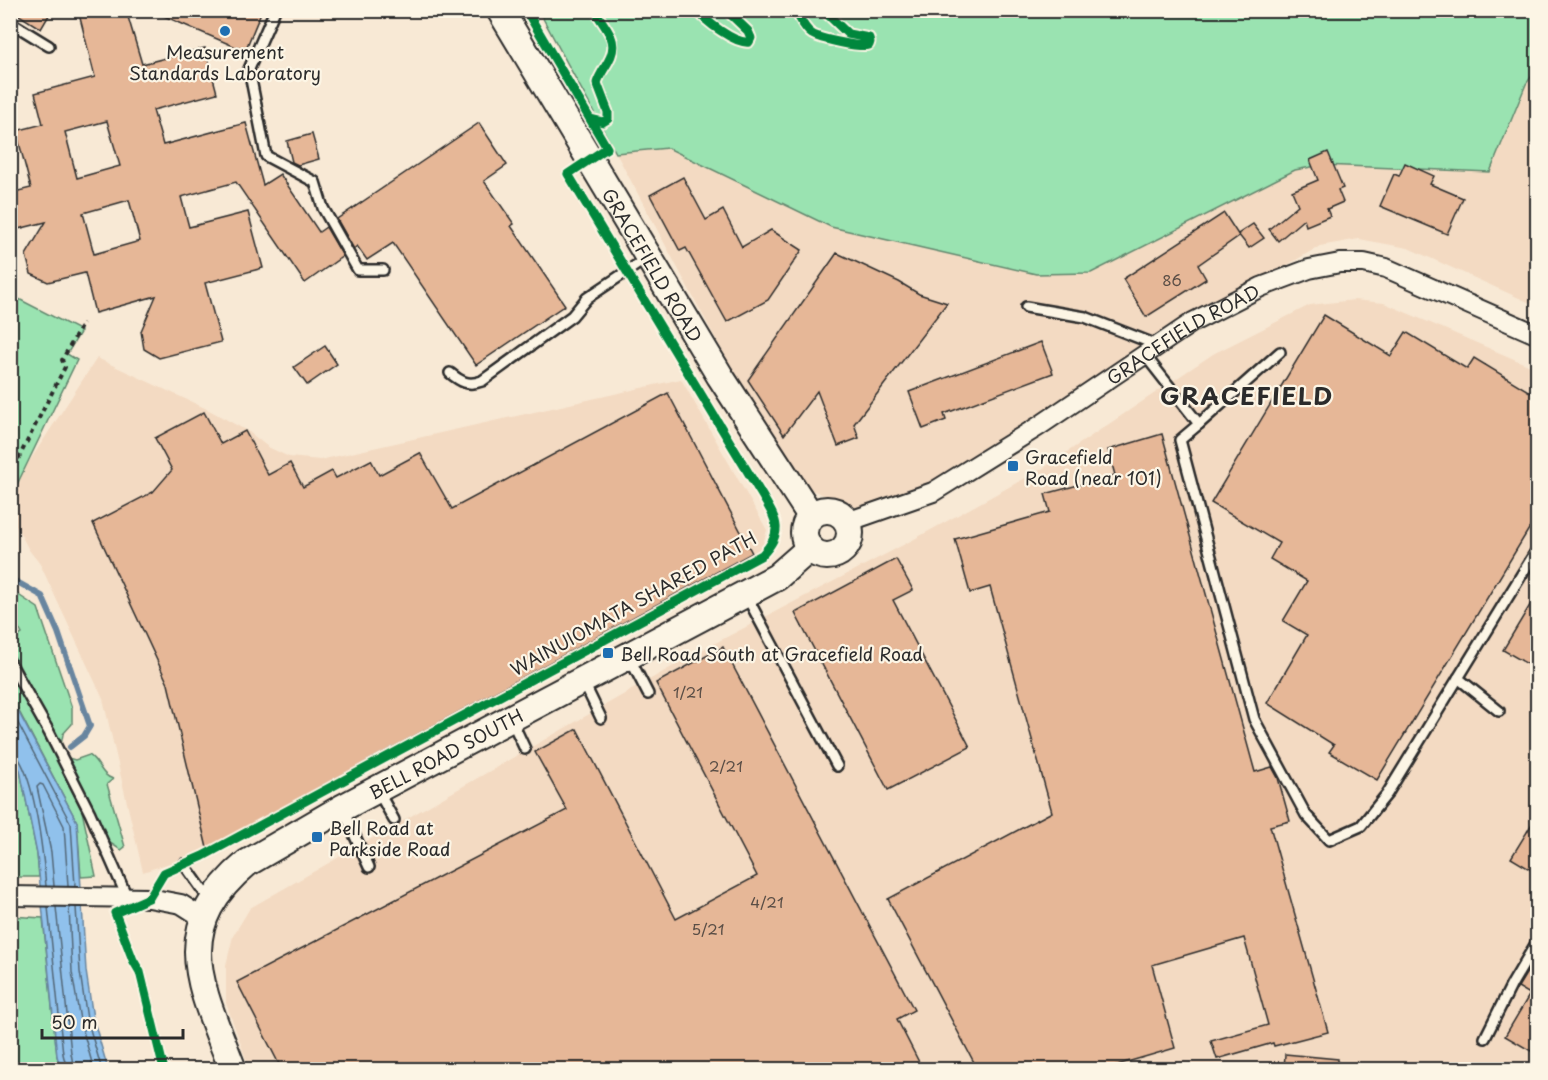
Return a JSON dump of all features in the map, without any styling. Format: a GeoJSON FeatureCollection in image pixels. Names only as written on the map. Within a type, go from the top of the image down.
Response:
{"type":"FeatureCollection","features":[{"type":"Feature","properties":{"kind":"main road","name":"GRACEFIELD ROAD"},"geometry":{"type":"LineString","coordinates":[[500,10],[720,376],[811,516]]}},
{"type":"Feature","properties":{"kind":"main road"},"geometry":{"type":"LineString","coordinates":[[826,510],[842,516],[847,522],[849,538],[840,552],[824,556],[810,549],[805,541],[804,531],[811,516],[826,510]]}},
{"type":"Feature","properties":{"kind":"main road","name":"BELL ROAD SOUTH"},"geometry":{"type":"LineString","coordinates":[[207,910],[232,875],[247,863],[342,808],[510,717],[777,577],[810,549]]}},
{"type":"Feature","properties":{"kind":"main road"},"geometry":{"type":"LineString","coordinates":[[207,910],[197,939],[197,961],[204,993],[233,1070]]}},
{"type":"Feature","properties":{"kind":"street","name":"GRACEFIELD ROAD"},"geometry":{"type":"LineString","coordinates":[[847,522],[933,492],[1039,426],[1193,322],[1261,287],[1309,269],[1340,263],[1364,263],[1400,273],[1538,335]]}},
{"type":"Feature","properties":{"kind":"street"},"geometry":{"type":"LineString","coordinates":[[10,896],[149,898],[207,910]]}},
{"type":"Feature","properties":{"kind":"lane"},"geometry":{"type":"LineString","coordinates":[[275,10],[249,69],[266,156],[315,182],[323,208],[358,270],[383,270]]}},
{"type":"Feature","properties":{"kind":"lane"},"geometry":{"type":"LineString","coordinates":[[10,22],[49,46]]}},
{"type":"Feature","properties":{"kind":"lane"},"geometry":{"type":"LineString","coordinates":[[450,373],[462,382],[473,384],[482,381],[572,316],[587,298],[649,256]]}},
{"type":"Feature","properties":{"kind":"lane"},"geometry":{"type":"LineString","coordinates":[[1026,307],[1085,317],[1150,349],[1199,424]]}},
{"type":"Feature","properties":{"kind":"lane"},"geometry":{"type":"LineString","coordinates":[[1280,352],[1180,440],[1254,719],[1306,816],[1329,840],[1361,826],[1387,794],[1538,548]]}},
{"type":"Feature","properties":{"kind":"lane"},"geometry":{"type":"LineString","coordinates":[[745,593],[837,766]]}},
{"type":"Feature","properties":{"kind":"lane"},"geometry":{"type":"LineString","coordinates":[[628,655],[648,694]]}},
{"type":"Feature","properties":{"kind":"lane"},"geometry":{"type":"LineString","coordinates":[[10,663],[49,732],[90,813],[126,897]]}},
{"type":"Feature","properties":{"kind":"lane"},"geometry":{"type":"LineString","coordinates":[[1458,678],[1499,711]]}},
{"type":"Feature","properties":{"kind":"lane"},"geometry":{"type":"LineString","coordinates":[[582,679],[601,718]]}},
{"type":"Feature","properties":{"kind":"lane"},"geometry":{"type":"LineString","coordinates":[[510,717],[525,750]]}},
{"type":"Feature","properties":{"kind":"lane"},"geometry":{"type":"LineString","coordinates":[[377,789],[394,820]]}},
{"type":"Feature","properties":{"kind":"lane"},"geometry":{"type":"LineString","coordinates":[[342,808],[369,867]]}},
{"type":"Feature","properties":{"kind":"lane"},"geometry":{"type":"LineString","coordinates":[[184,864],[207,910]]}},
{"type":"Feature","properties":{"kind":"lane"},"geometry":{"type":"LineString","coordinates":[[1485,1038],[1512,984],[1538,940]]}},
{"type":"Feature","properties":{"kind":"path"},"geometry":{"type":"LineString","coordinates":[[10,475],[65,367],[62,360],[83,323]]}},
{"type":"Feature","properties":{"kind":"shaded area"},"geometry":{"type":"Polygon","coordinates":[[[1537,69],[1537,306],[1408,248],[1359,239],[1320,246],[1249,287],[944,480],[861,510],[812,490],[785,468],[616,153],[668,148],[831,227],[1270,182],[1295,170],[1322,165],[1490,172],[1526,84],[1537,69]]]}},
{"type":"Feature","properties":{"kind":"shaded area"},"geometry":{"type":"Polygon","coordinates":[[[1354,300],[1384,303],[1537,369],[1537,1069],[250,1070],[226,1003],[226,965],[233,936],[250,908],[698,652],[907,543],[1042,469],[1213,354],[1310,305],[1354,300]]]}},
{"type":"Feature","properties":{"kind":"shaded area"},"geometry":{"type":"Polygon","coordinates":[[[97,358],[209,410],[249,432],[268,447],[289,457],[320,460],[681,379],[767,530],[761,551],[205,851],[143,872],[103,699],[40,564],[29,550],[11,516],[10,491],[97,358]]]}},
{"type":"Feature","properties":{"kind":"green space"},"geometry":{"type":"Polygon","coordinates":[[[539,11],[1537,11],[1537,69],[1526,84],[1490,172],[1322,165],[1295,170],[1091,273],[1036,274],[831,227],[668,148],[616,153],[539,11]]]}},
{"type":"Feature","properties":{"kind":"green space"},"geometry":{"type":"Polygon","coordinates":[[[11,295],[81,331],[67,354],[77,360],[11,497],[11,295]]]}},
{"type":"Feature","properties":{"kind":"green space"},"geometry":{"type":"Polygon","coordinates":[[[11,590],[38,608],[72,708],[72,724],[63,734],[61,745],[11,650],[11,641],[22,634],[11,614],[11,590]]]}},
{"type":"Feature","properties":{"kind":"green space"},"geometry":{"type":"Polygon","coordinates":[[[10,672],[39,723],[82,811],[96,876],[81,877],[77,822],[11,696],[10,672]]]}},
{"type":"Feature","properties":{"kind":"green space"},"geometry":{"type":"Polygon","coordinates":[[[89,755],[105,775],[113,779],[107,784],[125,847],[121,850],[110,843],[68,758],[75,760],[89,755]]]}},
{"type":"Feature","properties":{"kind":"green space"},"geometry":{"type":"Polygon","coordinates":[[[10,756],[20,770],[37,854],[39,877],[11,877],[10,756]]]}},
{"type":"Feature","properties":{"kind":"green space"},"geometry":{"type":"Polygon","coordinates":[[[10,916],[43,918],[57,1056],[61,1069],[11,1069],[10,916]]]}},
{"type":"Feature","properties":{"kind":"water"},"geometry":{"type":"Polygon","coordinates":[[[10,696],[77,822],[86,971],[93,1018],[108,1069],[61,1069],[57,1056],[37,854],[20,770],[11,756],[10,696]]]}},
{"type":"Feature","properties":{"kind":"building"},"geometry":{"type":"Polygon","coordinates":[[[11,10],[52,10],[41,29],[11,10]]]}},
{"type":"Feature","properties":{"kind":"building"},"geometry":{"type":"Polygon","coordinates":[[[78,10],[126,10],[142,64],[205,48],[217,93],[153,110],[163,145],[246,123],[263,185],[280,174],[319,232],[326,227],[343,256],[305,283],[236,182],[181,197],[189,227],[248,212],[263,268],[205,283],[221,342],[159,358],[144,349],[141,331],[156,296],[95,313],[85,273],[48,282],[31,274],[26,255],[46,222],[10,231],[10,193],[31,188],[16,131],[43,124],[35,93],[95,77],[78,10]],[[107,121],[65,132],[77,178],[120,166],[107,121]],[[129,200],[83,213],[94,254],[140,241],[129,200]]]}},
{"type":"Feature","properties":{"kind":"building","name":"Measurement Standards Laboratory"},"geometry":{"type":"Polygon","coordinates":[[[150,10],[262,10],[245,51],[150,10]]]}},
{"type":"Feature","properties":{"kind":"building"},"geometry":{"type":"Polygon","coordinates":[[[479,123],[507,165],[484,181],[514,224],[511,226],[565,305],[476,365],[393,243],[367,260],[357,246],[354,249],[337,219],[479,123]]]}},
{"type":"Feature","properties":{"kind":"building"},"geometry":{"type":"Polygon","coordinates":[[[312,134],[319,159],[298,165],[292,162],[287,141],[312,134]]]}},
{"type":"Feature","properties":{"kind":"building"},"geometry":{"type":"Polygon","coordinates":[[[1328,152],[1343,188],[1338,190],[1343,202],[1327,209],[1330,216],[1306,226],[1304,219],[1278,241],[1269,229],[1298,205],[1292,191],[1318,180],[1310,160],[1328,152]]]}},
{"type":"Feature","properties":{"kind":"building"},"geometry":{"type":"Polygon","coordinates":[[[1405,163],[1434,176],[1430,184],[1463,198],[1447,234],[1380,206],[1394,174],[1399,176],[1405,163]]]}},
{"type":"Feature","properties":{"kind":"building"},"geometry":{"type":"Polygon","coordinates":[[[683,177],[706,220],[723,210],[742,247],[771,230],[802,250],[768,300],[727,322],[686,248],[680,251],[650,195],[683,177]]]}},
{"type":"Feature","properties":{"kind":"building"},"geometry":{"type":"Polygon","coordinates":[[[1224,213],[1239,236],[1198,265],[1206,279],[1146,317],[1123,279],[1224,213]]]}},
{"type":"Feature","properties":{"kind":"building"},"geometry":{"type":"Polygon","coordinates":[[[1253,224],[1264,238],[1249,248],[1238,234],[1253,224]]]}},
{"type":"Feature","properties":{"kind":"building"},"geometry":{"type":"Polygon","coordinates":[[[837,253],[919,294],[947,303],[854,424],[859,438],[838,446],[817,391],[784,435],[748,380],[837,253]]]}},
{"type":"Feature","properties":{"kind":"building"},"geometry":{"type":"Polygon","coordinates":[[[1324,315],[1391,356],[1406,332],[1467,369],[1474,358],[1538,397],[1538,514],[1377,780],[1329,752],[1334,745],[1267,703],[1307,635],[1283,621],[1307,581],[1270,559],[1279,543],[1211,503],[1324,315]]]}},
{"type":"Feature","properties":{"kind":"building"},"geometry":{"type":"Polygon","coordinates":[[[1041,342],[1053,373],[944,414],[946,420],[923,429],[909,392],[1041,342]]]}},
{"type":"Feature","properties":{"kind":"building"},"geometry":{"type":"Polygon","coordinates":[[[325,346],[337,364],[307,385],[294,367],[325,346]]]}},
{"type":"Feature","properties":{"kind":"building"},"geometry":{"type":"Polygon","coordinates":[[[668,393],[752,553],[207,848],[168,684],[93,523],[153,492],[172,470],[155,438],[204,412],[221,444],[245,431],[268,475],[290,463],[303,487],[332,471],[336,478],[371,460],[379,475],[420,453],[452,509],[668,393]]]}},
{"type":"Feature","properties":{"kind":"building"},"geometry":{"type":"Polygon","coordinates":[[[1162,434],[1255,772],[1272,767],[1278,778],[1290,821],[1270,826],[1328,1032],[1274,1046],[1273,1043],[1217,1059],[1211,1041],[1268,1025],[1244,938],[1152,965],[1175,1048],[1100,1070],[978,1070],[888,899],[1052,812],[990,587],[970,593],[955,539],[1050,512],[1045,494],[1115,475],[1108,450],[1162,434]]]}},
{"type":"Feature","properties":{"kind":"building"},"geometry":{"type":"Polygon","coordinates":[[[896,559],[913,590],[893,600],[970,747],[888,790],[795,613],[896,559]]]}},
{"type":"Feature","properties":{"kind":"building"},"geometry":{"type":"Polygon","coordinates":[[[1538,592],[1538,670],[1503,650],[1538,592]]]}},
{"type":"Feature","properties":{"kind":"building"},"geometry":{"type":"Polygon","coordinates":[[[723,647],[914,1010],[897,1019],[923,1070],[282,1070],[237,982],[567,810],[535,752],[577,729],[676,919],[757,876],[656,683],[723,647]]]}},
{"type":"Feature","properties":{"kind":"building"},"geometry":{"type":"Polygon","coordinates":[[[1538,814],[1538,874],[1511,858],[1538,814]]]}},
{"type":"Feature","properties":{"kind":"building"},"geometry":{"type":"Polygon","coordinates":[[[1538,954],[1538,1055],[1505,1036],[1530,994],[1518,987],[1538,954]]]}},
{"type":"Feature","properties":{"kind":"building"},"geometry":{"type":"Polygon","coordinates":[[[1285,1054],[1338,1059],[1338,1070],[1284,1070],[1285,1054]]]}},
{"type":"Feature","properties":{"kind":"waterway"},"geometry":{"type":"LineString","coordinates":[[10,578],[42,596],[58,632],[90,726],[84,736],[70,747]]}},
{"type":"Feature","properties":{"kind":"cycle path","name":"WAINUIOMATA SHARED PATH"},"geometry":{"type":"LineString","coordinates":[[164,1070],[140,972],[115,913],[149,898],[164,873],[203,856],[762,555],[776,533],[775,520],[768,505],[568,174],[607,148],[526,10]]}},
{"type":"Feature","properties":{"kind":"cycle path"},"geometry":{"type":"LineString","coordinates":[[591,119],[603,122],[608,119],[608,112],[597,83],[612,54],[613,47],[610,35],[595,10]]}},
{"type":"Feature","properties":{"kind":"cycle path"},"geometry":{"type":"LineString","coordinates":[[697,10],[729,36],[749,42],[751,38],[748,31],[726,10]]}},
{"type":"Feature","properties":{"kind":"cycle path"},"geometry":{"type":"LineString","coordinates":[[795,10],[804,26],[812,34],[840,42],[869,45],[869,38],[848,34],[823,10]]}},
{"type":"Feature","properties":{"kind":"place","name":"Measurement Standards Laboratory"},"geometry":{"type":"Point","coordinates":[225,31]}},
{"type":"Feature","properties":{"kind":"place","name":"Gracefield Road (near 101)"},"geometry":{"type":"Point","coordinates":[1013,466]}},
{"type":"Feature","properties":{"kind":"place","name":"Bell Road South at Gracefield Road"},"geometry":{"type":"Point","coordinates":[608,653]}},
{"type":"Feature","properties":{"kind":"place","name":"Bell Road at Parkside Road"},"geometry":{"type":"Point","coordinates":[317,837]}},
{"type":"Feature","properties":{"kind":"district","name":"GRACEFIELD"},"geometry":{"type":"Point","coordinates":[1247,395]}}]}
